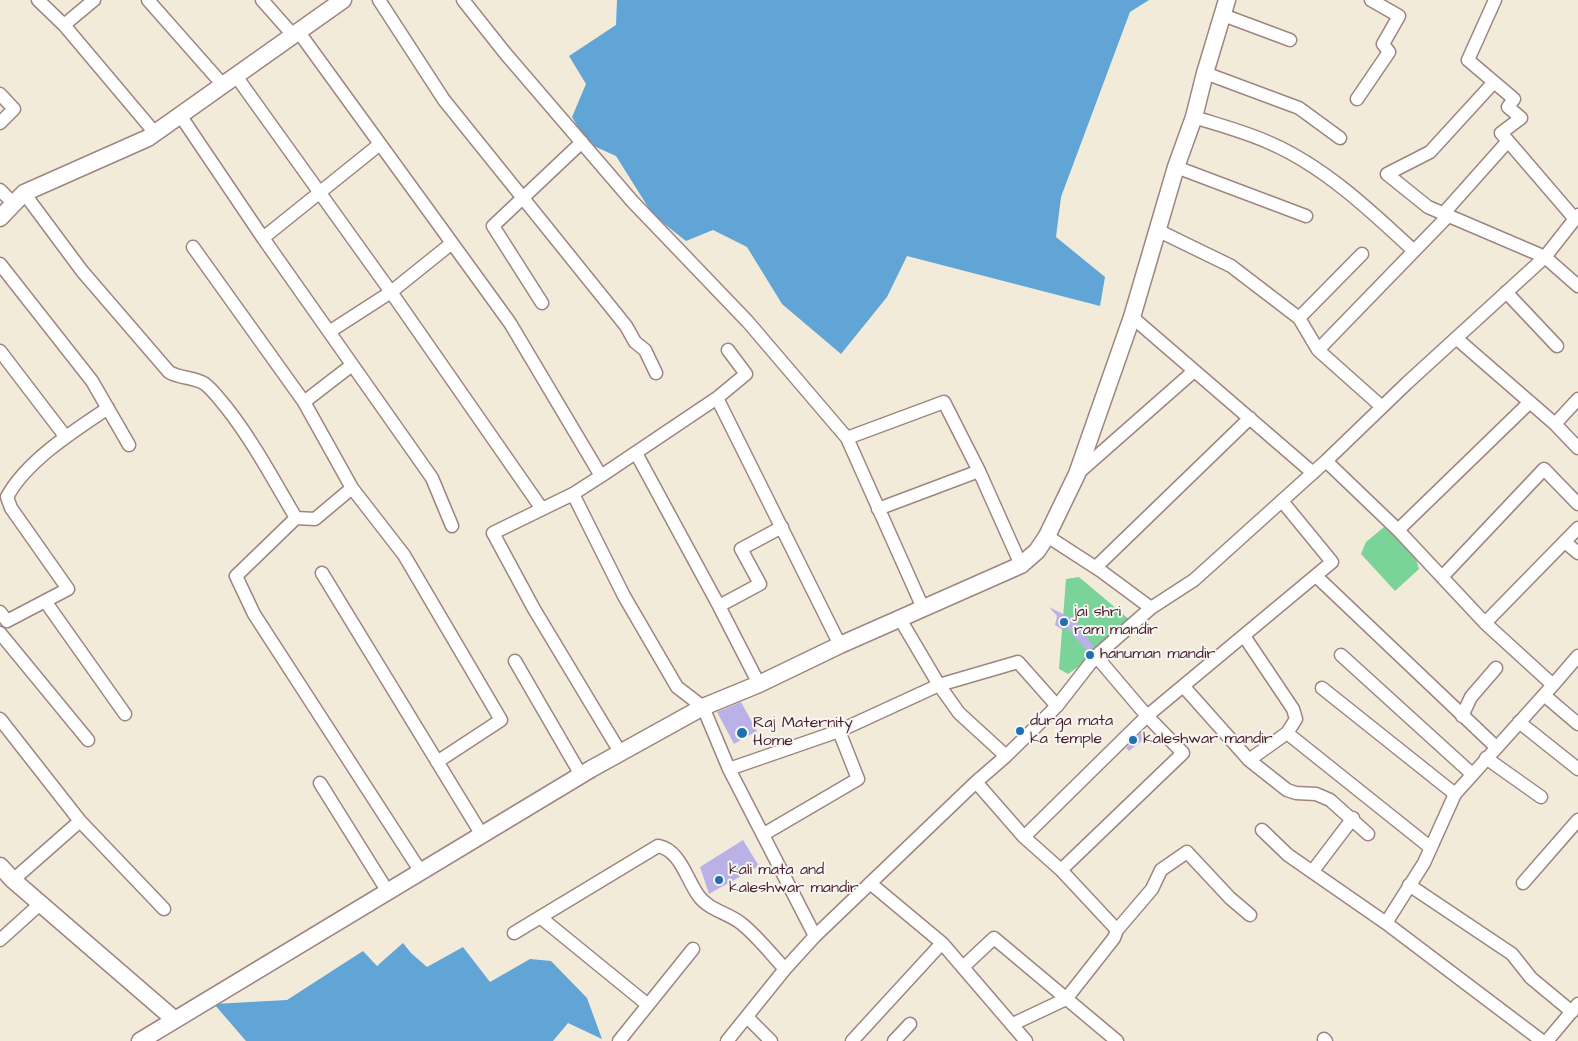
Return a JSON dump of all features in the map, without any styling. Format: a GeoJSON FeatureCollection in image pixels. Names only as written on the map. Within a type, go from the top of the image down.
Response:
{"type":"FeatureCollection","features":[{"type":"Feature","properties":{"kind":"street"},"geometry":{"type":"LineString","coordinates":[[38,0],[64,25],[155,133]]}},
{"type":"Feature","properties":{"kind":"street"},"geometry":{"type":"LineString","coordinates":[[64,25],[94,0]]}},
{"type":"Feature","properties":{"kind":"street"},"geometry":{"type":"LineString","coordinates":[[148,0],[229,80],[321,192],[542,509]]}},
{"type":"Feature","properties":{"kind":"street"},"geometry":{"type":"LineString","coordinates":[[262,0],[296,34],[380,144],[510,323],[601,476]]}},
{"type":"Feature","properties":{"kind":"street"},"geometry":{"type":"LineString","coordinates":[[0,218],[19,198],[155,133],[343,0]]}},
{"type":"Feature","properties":{"kind":"street"},"geometry":{"type":"LineString","coordinates":[[379,0],[444,100],[626,326],[635,342],[645,350],[656,373]]}},
{"type":"Feature","properties":{"kind":"street"},"geometry":{"type":"LineString","coordinates":[[463,0],[505,53],[632,201],[748,322],[847,438],[923,608]]}},
{"type":"Feature","properties":{"kind":"street"},"geometry":{"type":"LineString","coordinates":[[1357,99],[1389,52],[1383,44],[1399,16],[1370,0]]}},
{"type":"Feature","properties":{"kind":"street"},"geometry":{"type":"LineString","coordinates":[[727,1041],[748,1018],[785,969],[815,936],[976,782],[1006,756],[1056,706],[1096,656],[1151,608],[1194,580],[1326,461],[1544,257],[1576,217],[1501,133],[1521,118],[1508,107],[1514,99],[1468,60],[1495,0]]}},
{"type":"Feature","properties":{"kind":"street"},"geometry":{"type":"LineString","coordinates":[[140,1041],[581,775],[703,707],[759,684],[840,645],[1021,565],[1037,551],[1047,536],[1077,474],[1132,317],[1176,167],[1194,117],[1225,8],[1290,40]]}},
{"type":"Feature","properties":{"kind":"street"},"geometry":{"type":"LineString","coordinates":[[1205,73],[1299,108],[1340,138]]}},
{"type":"Feature","properties":{"kind":"street"},"geometry":{"type":"LineString","coordinates":[[1494,82],[1430,152],[1387,174],[1428,207],[1544,257],[1578,286]]}},
{"type":"Feature","properties":{"kind":"street"},"geometry":{"type":"LineString","coordinates":[[0,94],[14,109],[0,123]]}},
{"type":"Feature","properties":{"kind":"street"},"geometry":{"type":"LineString","coordinates":[[180,115],[263,238],[432,478],[452,526]]}},
{"type":"Feature","properties":{"kind":"street"},"geometry":{"type":"LineString","coordinates":[[1194,117],[1271,143],[1312,167],[1374,215],[1414,251]]}},
{"type":"Feature","properties":{"kind":"street"},"geometry":{"type":"LineString","coordinates":[[1318,350],[1414,251],[1508,141]]}},
{"type":"Feature","properties":{"kind":"street"},"geometry":{"type":"LineString","coordinates":[[542,303],[493,226],[582,142]]}},
{"type":"Feature","properties":{"kind":"street"},"geometry":{"type":"LineString","coordinates":[[263,238],[380,144]]}},
{"type":"Feature","properties":{"kind":"street"},"geometry":{"type":"LineString","coordinates":[[1176,167],[1306,216]]}},
{"type":"Feature","properties":{"kind":"street"},"geometry":{"type":"LineString","coordinates":[[0,190],[19,198],[169,372],[181,379],[192,379],[205,384],[221,401],[239,423],[296,518]]}},
{"type":"Feature","properties":{"kind":"street"},"geometry":{"type":"LineString","coordinates":[[1157,230],[1230,266],[1299,318],[1318,350],[1382,407]]}},
{"type":"Feature","properties":{"kind":"street"},"geometry":{"type":"LineString","coordinates":[[329,332],[391,292],[452,243]]}},
{"type":"Feature","properties":{"kind":"street"},"geometry":{"type":"LineString","coordinates":[[193,247],[304,402],[352,488],[404,555],[501,720],[437,762]]}},
{"type":"Feature","properties":{"kind":"street"},"geometry":{"type":"LineString","coordinates":[[1299,318],[1362,254]]}},
{"type":"Feature","properties":{"kind":"street"},"geometry":{"type":"LineString","coordinates":[[0,264],[72,354],[108,408],[129,445]]}},
{"type":"Feature","properties":{"kind":"street"},"geometry":{"type":"LineString","coordinates":[[1506,292],[1557,346]]}},
{"type":"Feature","properties":{"kind":"street"},"geometry":{"type":"LineString","coordinates":[[1132,317],[1312,473]]}},
{"type":"Feature","properties":{"kind":"street"},"geometry":{"type":"LineString","coordinates":[[1456,338],[1555,424],[1578,448]]}},
{"type":"Feature","properties":{"kind":"street"},"geometry":{"type":"LineString","coordinates":[[620,752],[534,610],[493,533],[573,494],[717,398],[746,374],[728,350]]}},
{"type":"Feature","properties":{"kind":"street"},"geometry":{"type":"LineString","coordinates":[[0,352],[65,436]]}},
{"type":"Feature","properties":{"kind":"street"},"geometry":{"type":"LineString","coordinates":[[304,402],[352,365]]}},
{"type":"Feature","properties":{"kind":"street"},"geometry":{"type":"LineString","coordinates":[[1077,474],[1194,370]]}},
{"type":"Feature","properties":{"kind":"street"},"geometry":{"type":"LineString","coordinates":[[717,398],[840,645]]}},
{"type":"Feature","properties":{"kind":"street"},"geometry":{"type":"LineString","coordinates":[[1555,424],[1578,399]]}},
{"type":"Feature","properties":{"kind":"street"},"geometry":{"type":"LineString","coordinates":[[847,438],[944,402],[979,471],[1021,565]]}},
{"type":"Feature","properties":{"kind":"street"},"geometry":{"type":"LineString","coordinates":[[1398,530],[1530,402]]}},
{"type":"Feature","properties":{"kind":"street"},"geometry":{"type":"LineString","coordinates":[[2,620],[68,589],[11,508],[7,497],[14,485],[65,436],[108,408]]}},
{"type":"Feature","properties":{"kind":"street"},"geometry":{"type":"LineString","coordinates":[[1096,567],[1250,418]]}},
{"type":"Feature","properties":{"kind":"street"},"geometry":{"type":"LineString","coordinates":[[636,453],[759,684]]}},
{"type":"Feature","properties":{"kind":"street"},"geometry":{"type":"LineString","coordinates":[[1326,461],[1398,530],[1485,623],[1553,685]]}},
{"type":"Feature","properties":{"kind":"street"},"geometry":{"type":"LineString","coordinates":[[1442,577],[1544,469],[1578,504]]}},
{"type":"Feature","properties":{"kind":"street"},"geometry":{"type":"LineString","coordinates":[[878,510],[979,471]]}},
{"type":"Feature","properties":{"kind":"street"},"geometry":{"type":"LineString","coordinates":[[352,488],[315,519],[296,518],[236,576],[254,614],[421,872]]}},
{"type":"Feature","properties":{"kind":"street"},"geometry":{"type":"LineString","coordinates":[[573,494],[624,596],[678,687],[703,707],[730,769],[815,936]]}},
{"type":"Feature","properties":{"kind":"street"},"geometry":{"type":"LineString","coordinates":[[1024,837],[1147,716],[1332,562],[1282,500]]}},
{"type":"Feature","properties":{"kind":"street"},"geometry":{"type":"LineString","coordinates":[[719,606],[760,584],[741,549],[782,527]]}},
{"type":"Feature","properties":{"kind":"street"},"geometry":{"type":"LineString","coordinates":[[1485,623],[1578,528]]}},
{"type":"Feature","properties":{"kind":"street"},"geometry":{"type":"LineString","coordinates":[[1047,536],[1096,567],[1151,608]]}},
{"type":"Feature","properties":{"kind":"street"},"geometry":{"type":"LineString","coordinates":[[1565,542],[1578,554]]}},
{"type":"Feature","properties":{"kind":"street"},"geometry":{"type":"LineString","coordinates":[[322,573],[482,835]]}},
{"type":"Feature","properties":{"kind":"street"},"geometry":{"type":"LineString","coordinates":[[1316,576],[1496,747]]}},
{"type":"Feature","properties":{"kind":"street"},"geometry":{"type":"LineString","coordinates":[[44,601],[125,714]]}},
{"type":"Feature","properties":{"kind":"street"},"geometry":{"type":"LineString","coordinates":[[900,618],[939,685],[959,713],[1006,756]]}},
{"type":"Feature","properties":{"kind":"street"},"geometry":{"type":"LineString","coordinates":[[0,633],[88,740]]}},
{"type":"Feature","properties":{"kind":"street"},"geometry":{"type":"LineString","coordinates":[[1244,636],[1293,709],[1296,719],[1287,733],[1249,760]]}},
{"type":"Feature","properties":{"kind":"street"},"geometry":{"type":"LineString","coordinates":[[1341,655],[1472,774]]}},
{"type":"Feature","properties":{"kind":"street"},"geometry":{"type":"LineString","coordinates":[[1061,870],[1183,752],[1147,716],[1096,656]]}},
{"type":"Feature","properties":{"kind":"street"},"geometry":{"type":"LineString","coordinates":[[1386,923],[1431,848],[1455,794],[1578,656]]}},
{"type":"Feature","properties":{"kind":"street"},"geometry":{"type":"LineString","coordinates":[[515,661],[581,775]]}},
{"type":"Feature","properties":{"kind":"street"},"geometry":{"type":"LineString","coordinates":[[730,769],[839,731],[939,685],[1018,662],[1056,706]]}},
{"type":"Feature","properties":{"kind":"street"},"geometry":{"type":"LineString","coordinates":[[1462,716],[1471,697],[1496,668]]}},
{"type":"Feature","properties":{"kind":"street"},"geometry":{"type":"LineString","coordinates":[[1184,687],[1249,760],[1287,790],[1296,793],[1316,794],[1330,800],[1353,818],[1368,834]]}},
{"type":"Feature","properties":{"kind":"street"},"geometry":{"type":"LineString","coordinates":[[1322,688],[1455,794]]}},
{"type":"Feature","properties":{"kind":"street"},"geometry":{"type":"LineString","coordinates":[[1544,695],[1578,724]]}},
{"type":"Feature","properties":{"kind":"street"},"geometry":{"type":"LineString","coordinates":[[0,719],[80,821],[164,909]]}},
{"type":"Feature","properties":{"kind":"street"},"geometry":{"type":"LineString","coordinates":[[1519,722],[1578,769]]}},
{"type":"Feature","properties":{"kind":"street"},"geometry":{"type":"LineString","coordinates":[[764,834],[858,778],[839,731]]}},
{"type":"Feature","properties":{"kind":"street"},"geometry":{"type":"LineString","coordinates":[[1287,733],[1431,848]]}},
{"type":"Feature","properties":{"kind":"street"},"geometry":{"type":"LineString","coordinates":[[1486,758],[1541,797]]}},
{"type":"Feature","properties":{"kind":"street"},"geometry":{"type":"LineString","coordinates":[[976,782],[1024,837],[1061,870],[1117,930]]}},
{"type":"Feature","properties":{"kind":"street"},"geometry":{"type":"LineString","coordinates":[[320,783],[388,892]]}},
{"type":"Feature","properties":{"kind":"street"},"geometry":{"type":"LineString","coordinates":[[1312,872],[1353,818]]}},
{"type":"Feature","properties":{"kind":"street"},"geometry":{"type":"LineString","coordinates":[[1523,883],[1578,820]]}},
{"type":"Feature","properties":{"kind":"street"},"geometry":{"type":"LineString","coordinates":[[12,880],[80,821]]}},
{"type":"Feature","properties":{"kind":"street"},"geometry":{"type":"LineString","coordinates":[[1262,830],[1288,856],[1386,923],[1542,1041]]}},
{"type":"Feature","properties":{"kind":"street"},"geometry":{"type":"LineString","coordinates":[[514,934],[646,852],[658,846],[667,847],[674,854],[698,896],[706,903],[742,924],[785,969]]}},
{"type":"Feature","properties":{"kind":"street"},"geometry":{"type":"LineString","coordinates":[[1012,1024],[1066,999],[1114,938],[1117,930],[1152,888],[1161,870],[1187,852],[1230,898],[1250,915]]}},
{"type":"Feature","properties":{"kind":"street"},"geometry":{"type":"LineString","coordinates":[[0,866],[12,880],[176,1020]]}},
{"type":"Feature","properties":{"kind":"street"},"geometry":{"type":"LineString","coordinates":[[870,883],[942,943],[1026,1041]]}},
{"type":"Feature","properties":{"kind":"street"},"geometry":{"type":"LineString","coordinates":[[1409,885],[1512,954],[1531,978],[1575,1008],[1547,1041]]}},
{"type":"Feature","properties":{"kind":"street"},"geometry":{"type":"LineString","coordinates":[[0,940],[40,904]]}},
{"type":"Feature","properties":{"kind":"street"},"geometry":{"type":"LineString","coordinates":[[540,918],[648,1005]]}},
{"type":"Feature","properties":{"kind":"street"},"geometry":{"type":"LineString","coordinates":[[963,967],[994,938],[1117,1041]]}},
{"type":"Feature","properties":{"kind":"street"},"geometry":{"type":"LineString","coordinates":[[852,1041],[942,943]]}},
{"type":"Feature","properties":{"kind":"street"},"geometry":{"type":"LineString","coordinates":[[619,1041],[693,949]]}},
{"type":"Feature","properties":{"kind":"street"},"geometry":{"type":"LineString","coordinates":[[748,1018],[771,1041]]}},
{"type":"Feature","properties":{"kind":"street"},"geometry":{"type":"LineString","coordinates":[[894,1041],[910,1024]]}},
{"type":"Feature","properties":{"kind":"green space"},"geometry":{"type":"Polygon","coordinates":[[[1384,527],[1415,556],[1419,569],[1395,591],[1361,554],[1366,542],[1384,527]]]}},
{"type":"Feature","properties":{"kind":"green space"},"geometry":{"type":"Polygon","coordinates":[[[1079,577],[1137,626],[1068,674],[1059,669],[1066,579],[1079,577]]]}},
{"type":"Feature","properties":{"kind":"water"},"geometry":{"type":"Polygon","coordinates":[[[617,0],[1149,0],[1130,12],[1061,197],[1056,237],[1105,277],[1100,306],[907,256],[887,297],[841,354],[782,304],[747,247],[713,230],[686,241],[653,215],[616,156],[587,143],[572,117],[586,84],[569,56],[616,25],[617,0]]]}},
{"type":"Feature","properties":{"kind":"water"},"geometry":{"type":"Polygon","coordinates":[[[403,943],[427,967],[463,947],[490,982],[530,959],[551,961],[587,998],[602,1039],[568,1023],[553,1041],[246,1041],[214,1004],[287,1000],[363,951],[377,966],[403,943]]]}},
{"type":"Feature","properties":{"kind":"building"},"geometry":{"type":"Polygon","coordinates":[[[1049,607],[1075,620],[1094,647],[1088,652],[1066,627],[1063,630],[1055,625],[1057,616],[1049,607]]]}},
{"type":"Feature","properties":{"kind":"building"},"geometry":{"type":"Polygon","coordinates":[[[741,702],[757,731],[734,744],[717,712],[741,702]]]}},
{"type":"Feature","properties":{"kind":"building"},"geometry":{"type":"Polygon","coordinates":[[[1141,733],[1145,738],[1129,751],[1126,748],[1141,733]]]}},
{"type":"Feature","properties":{"kind":"building","name":"kali mata and kaleshwar mandir"},"geometry":{"type":"Polygon","coordinates":[[[743,840],[759,866],[709,894],[700,867],[743,840]]]}},
{"type":"Feature","properties":{"kind":"place","name":"jai shri ram mandir"},"geometry":{"type":"Point","coordinates":[1064,622]}},
{"type":"Feature","properties":{"kind":"place","name":"hanuman mandir"},"geometry":{"type":"Point","coordinates":[1090,655]}},
{"type":"Feature","properties":{"kind":"place","name":"durga mata ka temple"},"geometry":{"type":"Point","coordinates":[1020,731]}},
{"type":"Feature","properties":{"kind":"place","name":"Raj Maternity Home"},"geometry":{"type":"Point","coordinates":[742,733]}},
{"type":"Feature","properties":{"kind":"place","name":"kaleshwar mandir"},"geometry":{"type":"Point","coordinates":[1133,740]}},
{"type":"Feature","properties":{"kind":"place","name":"kali mata and kaleshwar mandir"},"geometry":{"type":"Point","coordinates":[719,880]}}]}
